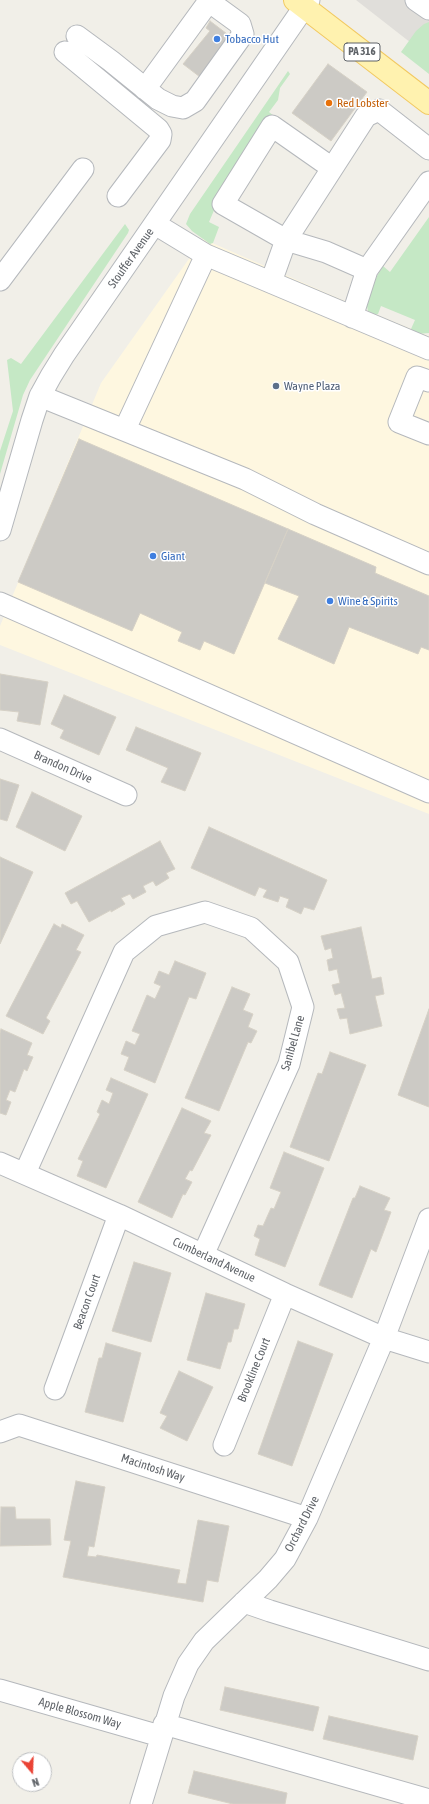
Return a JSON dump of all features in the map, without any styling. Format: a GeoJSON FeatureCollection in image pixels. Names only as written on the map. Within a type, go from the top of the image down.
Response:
{"type":"FeatureCollection","features":[{"type":"Feature","properties":{"kind":"main road","name":"PA 316"},"geometry":{"type":"LineString","coordinates":[[303,2],[429,103]]}},
{"type":"Feature","properties":{"kind":"street"},"geometry":{"type":"LineString","coordinates":[[416,0],[429,9]]}},
{"type":"Feature","properties":{"kind":"street"},"geometry":{"type":"LineString","coordinates":[[118,196],[160,140],[161,134],[158,129],[71,44],[111,61],[145,89],[158,99],[172,106],[183,108],[195,101],[239,42],[243,34],[240,24],[208,1],[145,89]]}},
{"type":"Feature","properties":{"kind":"street","name":"Stouffer Avenue"},"geometry":{"type":"LineString","coordinates":[[0,530],[40,396],[64,355],[155,224],[303,2]]}},
{"type":"Feature","properties":{"kind":"street"},"geometry":{"type":"LineString","coordinates":[[271,282],[286,240],[366,116],[379,110],[429,149]]}},
{"type":"Feature","properties":{"kind":"street"},"geometry":{"type":"LineString","coordinates":[[332,168],[272,126],[223,204],[286,240],[326,252],[367,270]]}},
{"type":"Feature","properties":{"kind":"street"},"geometry":{"type":"LineString","coordinates":[[0,280],[83,169]]}},
{"type":"Feature","properties":{"kind":"street"},"geometry":{"type":"LineString","coordinates":[[352,317],[367,270],[429,182]]}},
{"type":"Feature","properties":{"kind":"street"},"geometry":{"type":"LineString","coordinates":[[155,224],[206,255],[429,349]]}},
{"type":"Feature","properties":{"kind":"street"},"geometry":{"type":"LineString","coordinates":[[125,429],[206,255]]}},
{"type":"Feature","properties":{"kind":"street"},"geometry":{"type":"LineString","coordinates":[[427,428],[399,422],[417,377],[429,381]]}},
{"type":"Feature","properties":{"kind":"street"},"geometry":{"type":"LineString","coordinates":[[40,396],[125,429],[245,479],[315,514],[429,564]]}},
{"type":"Feature","properties":{"kind":"street"},"geometry":{"type":"LineString","coordinates":[[0,603],[429,792]]}},
{"type":"Feature","properties":{"kind":"street","name":"Brandon Drive"},"geometry":{"type":"LineString","coordinates":[[0,739],[126,795]]}},
{"type":"Feature","properties":{"kind":"street","name":"Sanibel Lane"},"geometry":{"type":"LineString","coordinates":[[25,1173],[124,952],[156,926],[205,912],[251,928],[288,962],[303,1007],[289,1064],[203,1255]]}},
{"type":"Feature","properties":{"kind":"street","name":"Cumberland Avenue"},"geometry":{"type":"LineString","coordinates":[[0,1163],[119,1215],[285,1294],[384,1338],[429,1352]]}},
{"type":"Feature","properties":{"kind":"street","name":"Beacon Court"},"geometry":{"type":"LineString","coordinates":[[55,1389],[119,1215]]}},
{"type":"Feature","properties":{"kind":"street","name":"Orchard Drive"},"geometry":{"type":"LineString","coordinates":[[141,1804],[162,1730],[174,1696],[188,1664],[204,1641],[268,1579],[285,1559],[307,1518],[384,1338],[429,1220]]}},
{"type":"Feature","properties":{"kind":"street","name":"Brookline Court"},"geometry":{"type":"LineString","coordinates":[[224,1445],[285,1294]]}},
{"type":"Feature","properties":{"kind":"street","name":"Macintosh Way"},"geometry":{"type":"LineString","coordinates":[[0,1432],[19,1425],[307,1518]]}},
{"type":"Feature","properties":{"kind":"street"},"geometry":{"type":"LineString","coordinates":[[244,1602],[429,1660]]}},
{"type":"Feature","properties":{"kind":"street","name":"Apple Blossom Way"},"geometry":{"type":"LineString","coordinates":[[0,1690],[162,1730],[429,1800]]}},
{"type":"Feature","properties":{"kind":"shaded area"},"geometry":{"type":"Polygon","coordinates":[[[356,0],[429,0],[429,57],[356,0]]]}},
{"type":"Feature","properties":{"kind":"shaded area"},"geometry":{"type":"Polygon","coordinates":[[[203,239],[429,336],[429,814],[0,645],[0,626],[101,383],[203,239]]]}},
{"type":"Feature","properties":{"kind":"green space"},"geometry":{"type":"Polygon","coordinates":[[[429,22],[429,74],[401,52],[416,31],[424,24],[429,22]]]}},
{"type":"Feature","properties":{"kind":"green space"},"geometry":{"type":"Polygon","coordinates":[[[288,71],[290,74],[280,88],[278,100],[269,112],[274,116],[215,208],[209,222],[219,227],[213,243],[210,244],[192,231],[186,224],[190,214],[288,71]]]}},
{"type":"Feature","properties":{"kind":"green space"},"geometry":{"type":"Polygon","coordinates":[[[429,217],[429,333],[417,334],[411,329],[415,320],[381,306],[378,314],[375,315],[368,311],[366,302],[383,266],[390,272],[429,217]]]}},
{"type":"Feature","properties":{"kind":"green space"},"geometry":{"type":"Polygon","coordinates":[[[125,224],[129,230],[128,233],[30,380],[23,395],[0,474],[0,451],[13,411],[7,360],[11,358],[21,364],[125,224]]]}},
{"type":"Feature","properties":{"kind":"building"},"geometry":{"type":"Polygon","coordinates":[[[210,21],[235,40],[204,80],[183,64],[210,31],[206,28],[210,21]]]}},
{"type":"Feature","properties":{"kind":"building","name":"Red Lobster"},"geometry":{"type":"Polygon","coordinates":[[[328,64],[367,92],[331,141],[292,113],[328,64]]]}},
{"type":"Feature","properties":{"kind":"building","name":"Giant"},"geometry":{"type":"Polygon","coordinates":[[[79,439],[288,529],[234,654],[204,641],[200,650],[178,641],[182,632],[140,613],[132,631],[18,582],[79,439]]]}},
{"type":"Feature","properties":{"kind":"building"},"geometry":{"type":"Polygon","coordinates":[[[288,529],[376,567],[375,573],[429,596],[429,650],[421,647],[418,654],[349,627],[334,664],[278,639],[299,596],[265,583],[288,529]]]}},
{"type":"Feature","properties":{"kind":"building"},"geometry":{"type":"Polygon","coordinates":[[[0,674],[48,682],[40,725],[17,721],[19,712],[0,710],[0,674]]]}},
{"type":"Feature","properties":{"kind":"building"},"geometry":{"type":"Polygon","coordinates":[[[64,695],[116,717],[99,755],[60,738],[64,730],[51,724],[64,695]]]}},
{"type":"Feature","properties":{"kind":"building"},"geometry":{"type":"Polygon","coordinates":[[[136,727],[201,753],[185,791],[161,782],[168,768],[126,750],[136,727]]]}},
{"type":"Feature","properties":{"kind":"building"},"geometry":{"type":"Polygon","coordinates":[[[0,779],[19,785],[7,821],[0,819],[0,779]]]}},
{"type":"Feature","properties":{"kind":"building"},"geometry":{"type":"Polygon","coordinates":[[[32,792],[82,816],[65,851],[16,827],[32,792]]]}},
{"type":"Feature","properties":{"kind":"building"},"geometry":{"type":"Polygon","coordinates":[[[209,827],[327,880],[314,910],[304,907],[301,914],[286,907],[289,899],[280,896],[278,902],[263,897],[267,890],[259,887],[255,896],[191,868],[209,827]]]}},
{"type":"Feature","properties":{"kind":"building"},"geometry":{"type":"Polygon","coordinates":[[[160,841],[175,869],[166,873],[169,878],[156,886],[153,881],[143,886],[146,892],[133,899],[130,894],[121,898],[125,904],[89,922],[77,901],[71,904],[65,893],[160,841]]]}},
{"type":"Feature","properties":{"kind":"building"},"geometry":{"type":"Polygon","coordinates":[[[0,857],[33,872],[0,944],[0,857]]]}},
{"type":"Feature","properties":{"kind":"building"},"geometry":{"type":"Polygon","coordinates":[[[54,924],[61,928],[62,924],[84,935],[76,950],[81,952],[46,1018],[50,1021],[43,1034],[6,1016],[54,924]]]}},
{"type":"Feature","properties":{"kind":"building"},"geometry":{"type":"Polygon","coordinates":[[[361,927],[372,979],[381,977],[384,994],[375,996],[382,1026],[350,1034],[347,1018],[340,1019],[337,1009],[345,1008],[341,993],[335,995],[332,985],[340,983],[337,969],[329,971],[327,960],[333,958],[331,948],[325,950],[321,936],[361,927]]]}},
{"type":"Feature","properties":{"kind":"building"},"geometry":{"type":"Polygon","coordinates":[[[175,961],[206,973],[196,999],[189,997],[155,1083],[124,1070],[129,1057],[121,1054],[126,1041],[135,1045],[140,1034],[132,1031],[147,995],[155,999],[161,986],[154,983],[159,971],[169,975],[175,961]]]}},
{"type":"Feature","properties":{"kind":"building"},"geometry":{"type":"Polygon","coordinates":[[[232,987],[250,994],[243,1010],[253,1014],[248,1027],[257,1031],[251,1043],[248,1042],[219,1111],[185,1098],[232,987]]]}},
{"type":"Feature","properties":{"kind":"building"},"geometry":{"type":"Polygon","coordinates":[[[429,1009],[429,1107],[398,1095],[429,1009]]]}},
{"type":"Feature","properties":{"kind":"building"},"geometry":{"type":"Polygon","coordinates":[[[1,1029],[32,1043],[27,1055],[33,1057],[27,1071],[24,1069],[15,1092],[10,1090],[6,1100],[11,1102],[6,1115],[0,1113],[1,1029]]]}},
{"type":"Feature","properties":{"kind":"building"},"geometry":{"type":"Polygon","coordinates":[[[330,1052],[366,1065],[329,1161],[290,1147],[318,1073],[322,1074],[330,1052]]]}},
{"type":"Feature","properties":{"kind":"building"},"geometry":{"type":"Polygon","coordinates":[[[111,1078],[148,1094],[106,1188],[77,1176],[83,1161],[78,1159],[100,1114],[97,1112],[102,1100],[109,1104],[113,1093],[106,1090],[111,1078]]]}},
{"type":"Feature","properties":{"kind":"building"},"geometry":{"type":"Polygon","coordinates":[[[182,1108],[211,1121],[204,1133],[211,1135],[192,1171],[190,1170],[185,1179],[192,1182],[185,1195],[183,1194],[172,1218],[138,1202],[182,1108]]]}},
{"type":"Feature","properties":{"kind":"building"},"geometry":{"type":"Polygon","coordinates":[[[284,1152],[324,1168],[285,1267],[255,1255],[260,1239],[254,1236],[258,1225],[263,1226],[271,1208],[274,1209],[281,1192],[270,1188],[284,1152]]]}},
{"type":"Feature","properties":{"kind":"building"},"geometry":{"type":"Polygon","coordinates":[[[360,1186],[390,1198],[384,1210],[391,1212],[376,1252],[371,1249],[352,1298],[319,1285],[353,1198],[355,1198],[360,1186]]]}},
{"type":"Feature","properties":{"kind":"building"},"geometry":{"type":"Polygon","coordinates":[[[134,1262],[171,1273],[151,1342],[112,1331],[134,1262]]]}},
{"type":"Feature","properties":{"kind":"building"},"geometry":{"type":"Polygon","coordinates":[[[206,1293],[245,1304],[238,1329],[234,1329],[231,1342],[228,1342],[220,1369],[187,1360],[206,1293]]]}},
{"type":"Feature","properties":{"kind":"building"},"geometry":{"type":"Polygon","coordinates":[[[298,1341],[333,1354],[292,1466],[258,1454],[298,1341]]]}},
{"type":"Feature","properties":{"kind":"building"},"geometry":{"type":"Polygon","coordinates":[[[106,1343],[141,1353],[123,1422],[85,1412],[99,1358],[102,1358],[106,1343]]]}},
{"type":"Feature","properties":{"kind":"building"},"geometry":{"type":"Polygon","coordinates":[[[179,1371],[213,1387],[187,1441],[160,1428],[167,1416],[160,1413],[179,1371]]]}},
{"type":"Feature","properties":{"kind":"building"},"geometry":{"type":"Polygon","coordinates":[[[76,1481],[105,1487],[94,1547],[89,1546],[87,1556],[96,1557],[97,1555],[180,1570],[177,1583],[186,1584],[198,1520],[229,1526],[218,1582],[207,1580],[203,1602],[63,1577],[71,1541],[64,1540],[76,1481]]]}},
{"type":"Feature","properties":{"kind":"building"},"geometry":{"type":"Polygon","coordinates":[[[1,1507],[15,1507],[16,1519],[50,1519],[51,1545],[0,1546],[1,1507]]]}},
{"type":"Feature","properties":{"kind":"building"},"geometry":{"type":"Polygon","coordinates":[[[225,1687],[319,1707],[313,1731],[220,1710],[225,1687]]]}},
{"type":"Feature","properties":{"kind":"building"},"geometry":{"type":"Polygon","coordinates":[[[329,1716],[418,1736],[413,1760],[323,1739],[329,1716]]]}},
{"type":"Feature","properties":{"kind":"building"},"geometry":{"type":"Polygon","coordinates":[[[194,1771],[287,1793],[285,1804],[233,1804],[188,1793],[194,1771]]]}},
{"type":"Feature","properties":{"kind":"place","name":"Tobacco Hut"},"geometry":{"type":"Point","coordinates":[217,39]}},
{"type":"Feature","properties":{"kind":"place","name":"Red Lobster"},"geometry":{"type":"Point","coordinates":[329,103]}},
{"type":"Feature","properties":{"kind":"place","name":"Wayne Plaza"},"geometry":{"type":"Point","coordinates":[276,386]}},
{"type":"Feature","properties":{"kind":"place","name":"Giant"},"geometry":{"type":"Point","coordinates":[153,556]}},
{"type":"Feature","properties":{"kind":"place","name":"Wine & Spirits"},"geometry":{"type":"Point","coordinates":[330,601]}}]}
